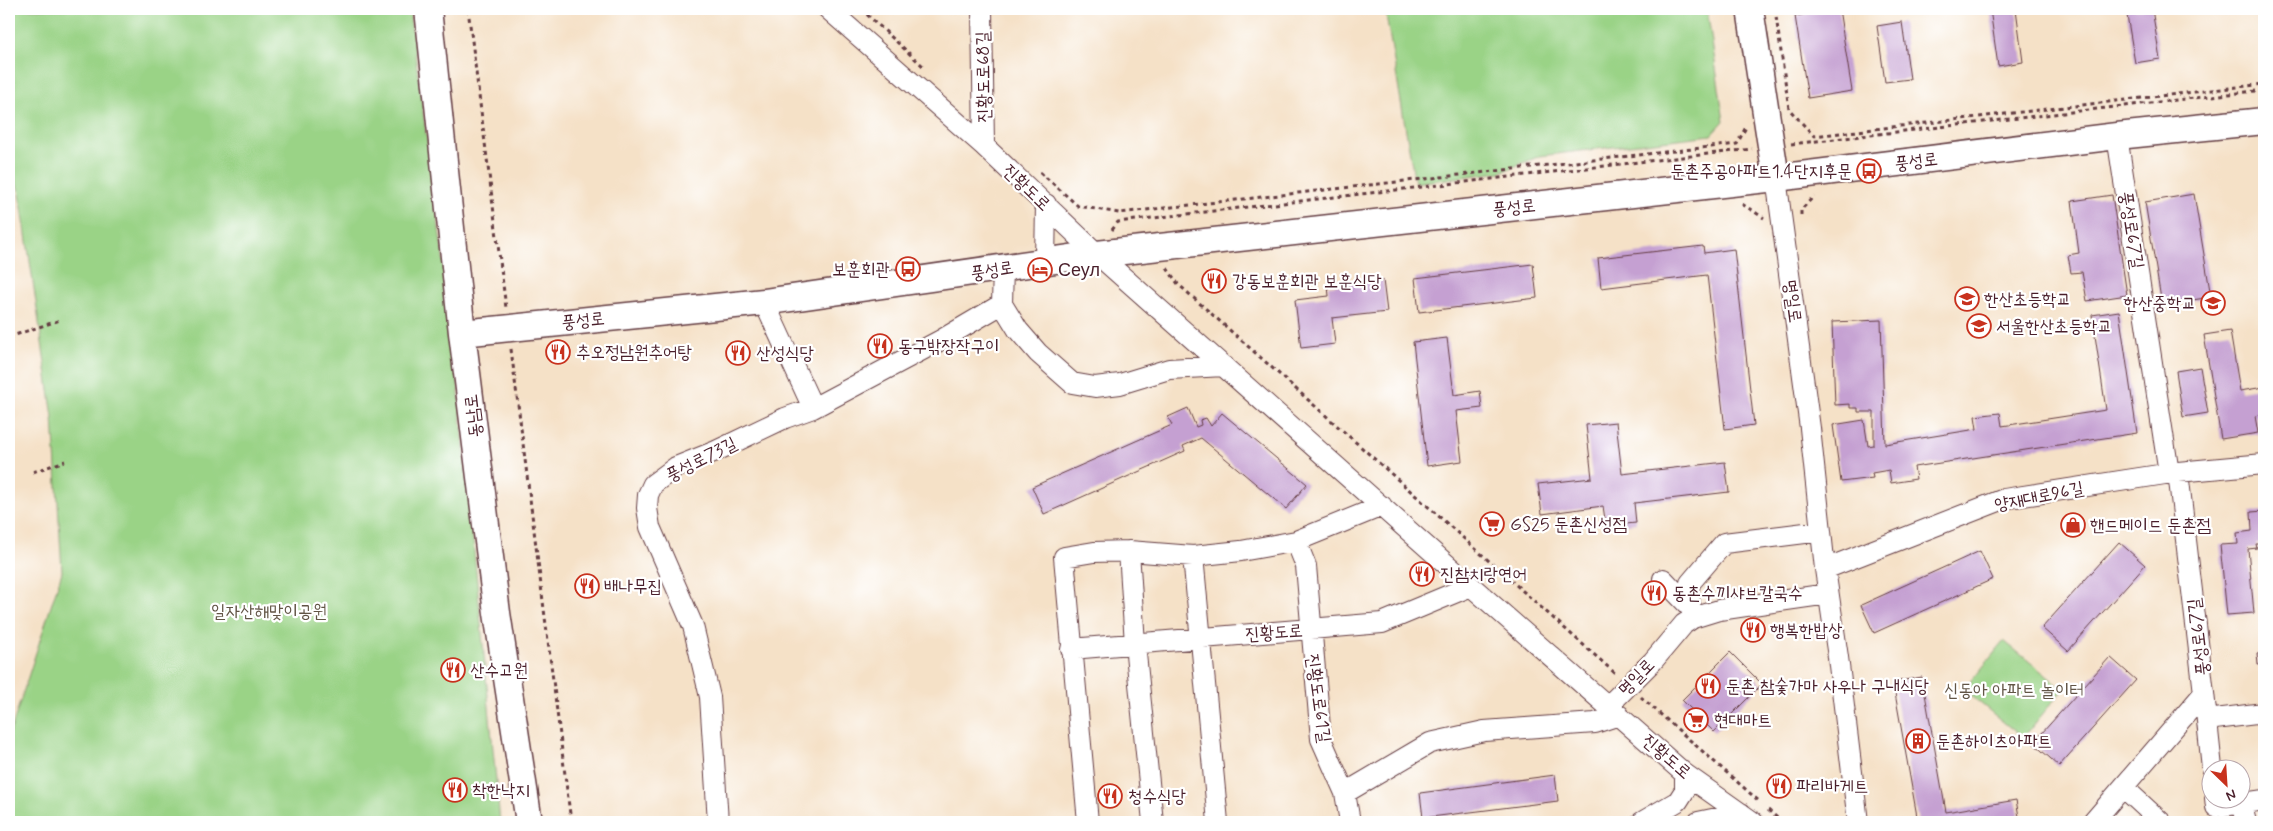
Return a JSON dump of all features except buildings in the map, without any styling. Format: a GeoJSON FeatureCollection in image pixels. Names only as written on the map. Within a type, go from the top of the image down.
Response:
{"type":"FeatureCollection","features":[{"type":"Feature","properties":{"kind":"main road","name":"동남로"},"geometry":{"type":"LineString","coordinates":[[428,9],[462,333],[496,614],[529,822]]}},
{"type":"Feature","properties":{"kind":"main road","name":"명일로"},"geometry":{"type":"LineString","coordinates":[[1750,9],[1776,178]]}},
{"type":"Feature","properties":{"kind":"main road","name":"풍성로"},"geometry":{"type":"LineString","coordinates":[[462,333],[764,302],[1096,254],[1776,178],[2117,136],[2264,121]]}},
{"type":"Feature","properties":{"kind":"street","name":"진황도로"},"geometry":{"type":"LineString","coordinates":[[828,9],[984,146],[1096,254],[1685,774],[1754,815]]}},
{"type":"Feature","properties":{"kind":"street","name":"진황도로68길"},"geometry":{"type":"LineString","coordinates":[[982,9],[984,146]]}},
{"type":"Feature","properties":{"kind":"street","name":"풍성로67길"},"geometry":{"type":"LineString","coordinates":[[2093,822],[2204,693],[2174,472],[2117,136]]}},
{"type":"Feature","properties":{"kind":"street","name":"명일로"},"geometry":{"type":"LineString","coordinates":[[1776,178],[1810,428],[1828,594],[1838,657],[1858,822]]}},
{"type":"Feature","properties":{"kind":"street"},"geometry":{"type":"LineString","coordinates":[[1045,262],[1046,204]]}},
{"type":"Feature","properties":{"kind":"street"},"geometry":{"type":"LineString","coordinates":[[1003,268],[1002,304],[1018,330],[1033,347],[1072,383],[1095,386],[1120,384],[1169,369],[1224,366]]}},
{"type":"Feature","properties":{"kind":"street"},"geometry":{"type":"LineString","coordinates":[[764,302],[813,408]]}},
{"type":"Feature","properties":{"kind":"street","name":"풍성로73길"},"geometry":{"type":"LineString","coordinates":[[718,822],[710,697],[693,626],[650,527],[647,508],[648,496],[653,484],[676,468],[785,418],[813,408],[942,340],[1002,304]]}},
{"type":"Feature","properties":{"kind":"street","name":"양재대로96길"},"geometry":{"type":"LineString","coordinates":[[1825,569],[2004,499],[2174,472],[2264,464]]}},
{"type":"Feature","properties":{"kind":"street"},"geometry":{"type":"LineString","coordinates":[[1088,822],[1064,557],[1094,552],[1129,551],[1193,556],[1241,551],[1296,541],[1382,506]]}},
{"type":"Feature","properties":{"kind":"street"},"geometry":{"type":"LineString","coordinates":[[1692,612],[1688,594],[1690,583],[1724,543],[1821,531]]}},
{"type":"Feature","properties":{"kind":"street","name":"진황도로61길"},"geometry":{"type":"LineString","coordinates":[[1296,541],[1306,566],[1321,739],[1345,793],[1350,822]]}},
{"type":"Feature","properties":{"kind":"street"},"geometry":{"type":"LineString","coordinates":[[1129,551],[1135,644],[1153,822]]}},
{"type":"Feature","properties":{"kind":"street"},"geometry":{"type":"LineString","coordinates":[[1193,556],[1218,822]]}},
{"type":"Feature","properties":{"kind":"street"},"geometry":{"type":"LineString","coordinates":[[1663,579],[1692,612]]}},
{"type":"Feature","properties":{"kind":"street","name":"진황도로"},"geometry":{"type":"LineString","coordinates":[[1071,650],[1382,623],[1471,586]]}},
{"type":"Feature","properties":{"kind":"street","name":"명일로"},"geometry":{"type":"LineString","coordinates":[[1614,710],[1628,685],[1684,624],[1692,612],[1719,610],[1828,594]]}},
{"type":"Feature","properties":{"kind":"street"},"geometry":{"type":"LineString","coordinates":[[2204,693],[2211,758]]}},
{"type":"Feature","properties":{"kind":"street"},"geometry":{"type":"LineString","coordinates":[[1345,793],[1430,743],[1484,731],[1595,724],[1614,710]]}},
{"type":"Feature","properties":{"kind":"street"},"geometry":{"type":"LineString","coordinates":[[2207,720],[2264,713]]}},
{"type":"Feature","properties":{"kind":"street"},"geometry":{"type":"LineString","coordinates":[[1642,822],[1678,801],[1684,790],[1685,774]]}},
{"type":"Feature","properties":{"kind":"street"},"geometry":{"type":"LineString","coordinates":[[2122,788],[2161,822]]}},
{"type":"Feature","properties":{"kind":"street"},"geometry":{"type":"LineString","coordinates":[[2220,808],[2243,813],[2264,800]]}},
{"type":"Feature","properties":{"kind":"street"},"geometry":{"type":"LineString","coordinates":[[1705,822],[1754,815]]}},
{"type":"Feature","properties":{"kind":"path"},"geometry":{"type":"LineString","coordinates":[[468,9],[571,822]]}},
{"type":"Feature","properties":{"kind":"path"},"geometry":{"type":"LineString","coordinates":[[861,9],[926,68]]}},
{"type":"Feature","properties":{"kind":"path"},"geometry":{"type":"LineString","coordinates":[[1775,9],[1789,109],[1814,136],[2264,84]]}},
{"type":"Feature","properties":{"kind":"path"},"geometry":{"type":"LineString","coordinates":[[1790,144],[2264,90]]}},
{"type":"Feature","properties":{"kind":"path"},"geometry":{"type":"LineString","coordinates":[[1034,166],[1078,206],[1120,213],[1737,144],[1749,123]]}},
{"type":"Feature","properties":{"kind":"path"},"geometry":{"type":"LineString","coordinates":[[1096,254],[1118,222],[1757,149]]}},
{"type":"Feature","properties":{"kind":"path"},"geometry":{"type":"LineString","coordinates":[[1802,220],[1801,210],[1817,192]]}},
{"type":"Feature","properties":{"kind":"path"},"geometry":{"type":"LineString","coordinates":[[1740,203],[1768,221]]}},
{"type":"Feature","properties":{"kind":"path"},"geometry":{"type":"LineString","coordinates":[[1162,262],[1178,284],[1760,803]]}},
{"type":"Feature","properties":{"kind":"path"},"geometry":{"type":"LineString","coordinates":[[9,337],[60,320]]}},
{"type":"Feature","properties":{"kind":"path"},"geometry":{"type":"LineString","coordinates":[[33,472],[65,462]]}},
{"type":"Feature","properties":{"kind":"path"},"geometry":{"type":"LineString","coordinates":[[1754,815],[1782,822]]}},
{"type":"Feature","properties":{"kind":"green space","name":"일자산해맞이공원"},"geometry":{"type":"Polygon","coordinates":[[[9,9],[409,9],[453,331],[500,822],[9,822],[9,736],[62,572],[53,417],[20,194],[9,161],[9,9]]]}},
{"type":"Feature","properties":{"kind":"green space"},"geometry":{"type":"Polygon","coordinates":[[[1385,9],[1707,9],[1724,121],[1711,135],[1540,156],[1501,172],[1415,183],[1385,9]]]}},
{"type":"Feature","properties":{"kind":"green space","name":"신동아 아파트 놀이터"},"geometry":{"type":"Polygon","coordinates":[[[2004,641],[2063,689],[2023,738],[1964,690],[2004,641]]]}},
{"type":"Feature","properties":{"kind":"place","name":"둔촌주공아파트1.4단지후문"},"geometry":{"type":"Point","coordinates":[1869,171]}},
{"type":"Feature","properties":{"kind":"place","name":"보훈회관"},"geometry":{"type":"Point","coordinates":[908,269]}},
{"type":"Feature","properties":{"kind":"place","name":"Сеул"},"geometry":{"type":"Point","coordinates":[1040,270]}},
{"type":"Feature","properties":{"kind":"place","name":"강동보훈회관 보훈식당"},"geometry":{"type":"Point","coordinates":[1214,281]}},
{"type":"Feature","properties":{"kind":"place","name":"한산초등학교"},"geometry":{"type":"Point","coordinates":[1967,299]}},
{"type":"Feature","properties":{"kind":"place","name":"한산중학교"},"geometry":{"type":"Point","coordinates":[2213,303]}},
{"type":"Feature","properties":{"kind":"place","name":"서울한산초등학교"},"geometry":{"type":"Point","coordinates":[1979,326]}},
{"type":"Feature","properties":{"kind":"place","name":"동구밖장작구이"},"geometry":{"type":"Point","coordinates":[880,346]}},
{"type":"Feature","properties":{"kind":"place","name":"추오정남원추어탕"},"geometry":{"type":"Point","coordinates":[558,352]}},
{"type":"Feature","properties":{"kind":"place","name":"산성식당"},"geometry":{"type":"Point","coordinates":[738,353]}},
{"type":"Feature","properties":{"kind":"place","name":"GS25 둔촌신성점"},"geometry":{"type":"Point","coordinates":[1492,524]}},
{"type":"Feature","properties":{"kind":"place","name":"핸드메이드 둔촌점"},"geometry":{"type":"Point","coordinates":[2073,525]}},
{"type":"Feature","properties":{"kind":"place","name":"진참치랑연어"},"geometry":{"type":"Point","coordinates":[1422,574]}},
{"type":"Feature","properties":{"kind":"place","name":"배나무집"},"geometry":{"type":"Point","coordinates":[587,586]}},
{"type":"Feature","properties":{"kind":"place","name":"동촌수끼샤브칼국수"},"geometry":{"type":"Point","coordinates":[1654,593]}},
{"type":"Feature","properties":{"kind":"place","name":"행복한밥상"},"geometry":{"type":"Point","coordinates":[1753,630]}},
{"type":"Feature","properties":{"kind":"place","name":"산수고원"},"geometry":{"type":"Point","coordinates":[453,670]}},
{"type":"Feature","properties":{"kind":"place","name":"둔촌 참숯가마 사우나 구내식당"},"geometry":{"type":"Point","coordinates":[1708,686]}},
{"type":"Feature","properties":{"kind":"place","name":"현대마트"},"geometry":{"type":"Point","coordinates":[1696,720]}},
{"type":"Feature","properties":{"kind":"place","name":"둔촌하이츠아파트"},"geometry":{"type":"Point","coordinates":[1918,741]}},
{"type":"Feature","properties":{"kind":"place","name":"파리바게트"},"geometry":{"type":"Point","coordinates":[1779,786]}},
{"type":"Feature","properties":{"kind":"place","name":"착한낙지"},"geometry":{"type":"Point","coordinates":[455,790]}},
{"type":"Feature","properties":{"kind":"place","name":"청수식당"},"geometry":{"type":"Point","coordinates":[1110,796]}}]}
